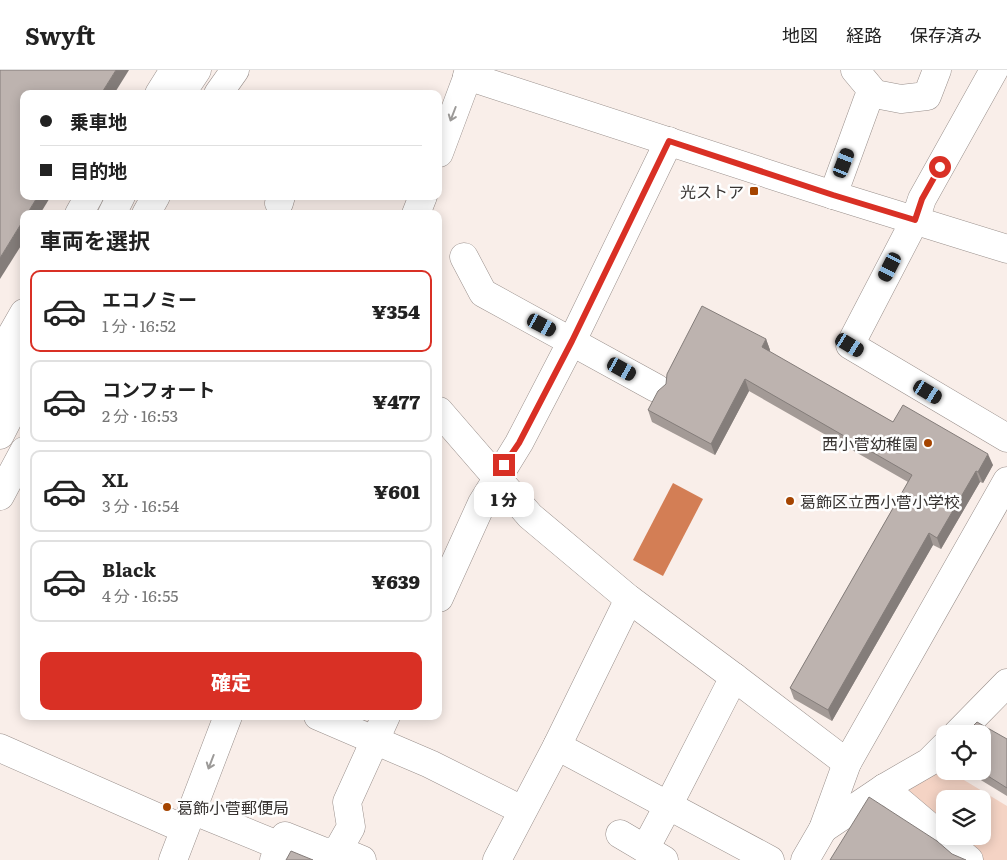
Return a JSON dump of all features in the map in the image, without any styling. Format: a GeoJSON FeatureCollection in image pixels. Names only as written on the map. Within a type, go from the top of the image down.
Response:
{"type":"FeatureCollection","features":[{"type":"Feature","properties":{"kind":"main road"},"geometry":{"type":"LineString","coordinates":[[153,90],[166,70]]}},
{"type":"Feature","properties":{"kind":"main road"},"geometry":{"type":"LineString","coordinates":[[162,90],[174,70]]}},
{"type":"Feature","properties":{"kind":"main road"},"geometry":{"type":"LineString","coordinates":[[184,90],[197,70]]}},
{"type":"Feature","properties":{"kind":"main road"},"geometry":{"type":"LineString","coordinates":[[195,90],[209,70]]}},
{"type":"Feature","properties":{"kind":"main road"},"geometry":{"type":"LineString","coordinates":[[221,90],[236,70]]}},
{"type":"Feature","properties":{"kind":"main road"},"geometry":{"type":"LineString","coordinates":[[855,70],[875,94],[901,100],[927,96],[937,70]]}},
{"type":"Feature","properties":{"kind":"main road"},"geometry":{"type":"LineString","coordinates":[[994,70],[922,199],[915,220],[850,345],[1007,438]]}},
{"type":"Feature","properties":{"kind":"main road"},"geometry":{"type":"LineString","coordinates":[[442,145],[469,73],[833,195],[1007,249]]}},
{"type":"Feature","properties":{"kind":"main road"},"geometry":{"type":"LineString","coordinates":[[833,195],[868,99],[875,94]]}},
{"type":"Feature","properties":{"kind":"main road"},"geometry":{"type":"LineString","coordinates":[[442,591],[482,503],[519,443],[572,341],[669,141]]}},
{"type":"Feature","properties":{"kind":"main road"},"geometry":{"type":"LineString","coordinates":[[103,210],[117,205]]}},
{"type":"Feature","properties":{"kind":"main road"},"geometry":{"type":"LineString","coordinates":[[464,257],[483,293],[656,388]]}},
{"type":"Feature","properties":{"kind":"main road"},"geometry":{"type":"LineString","coordinates":[[0,355],[20,320]]}},
{"type":"Feature","properties":{"kind":"main road"},"geometry":{"type":"LineString","coordinates":[[0,383],[20,346]]}},
{"type":"Feature","properties":{"kind":"main road"},"geometry":{"type":"LineString","coordinates":[[0,393],[20,353]]}},
{"type":"Feature","properties":{"kind":"main road"},"geometry":{"type":"LineString","coordinates":[[0,418],[20,381]]}},
{"type":"Feature","properties":{"kind":"main road"},"geometry":{"type":"LineString","coordinates":[[0,435],[20,396]]}},
{"type":"Feature","properties":{"kind":"main road"},"geometry":{"type":"LineString","coordinates":[[0,440],[20,404]]}},
{"type":"Feature","properties":{"kind":"main road"},"geometry":{"type":"LineString","coordinates":[[442,414],[530,516],[629,599],[847,763]]}},
{"type":"Feature","properties":{"kind":"main road"},"geometry":{"type":"LineString","coordinates":[[0,496],[20,458]]}},
{"type":"Feature","properties":{"kind":"main road"},"geometry":{"type":"LineString","coordinates":[[805,860],[823,829],[847,763],[1007,481]]}},
{"type":"Feature","properties":{"kind":"main road"},"geometry":{"type":"LineString","coordinates":[[497,860],[557,746],[629,599]]}},
{"type":"Feature","properties":{"kind":"main road"},"geometry":{"type":"LineString","coordinates":[[620,834],[655,854],[668,806],[734,677]]}},
{"type":"Feature","properties":{"kind":"main road"},"geometry":{"type":"LineString","coordinates":[[966,725],[1007,683]]}},
{"type":"Feature","properties":{"kind":"main road"},"geometry":{"type":"LineString","coordinates":[[173,860],[226,720]]}},
{"type":"Feature","properties":{"kind":"main road"},"geometry":{"type":"LineString","coordinates":[[339,720],[380,728],[430,764],[522,810]]}},
{"type":"Feature","properties":{"kind":"main road"},"geometry":{"type":"LineString","coordinates":[[2,753],[277,853],[285,836],[325,852],[350,855],[351,827],[346,802],[380,728]]}},
{"type":"Feature","properties":{"kind":"main road"},"geometry":{"type":"LineString","coordinates":[[557,746],[770,860]]}},
{"type":"Feature","properties":{"kind":"main road"},"geometry":{"type":"LineString","coordinates":[[823,829],[884,788],[929,762],[936,755]]}},
{"type":"Feature","properties":{"kind":"main road"},"geometry":{"type":"LineString","coordinates":[[884,788],[969,860]]}},
{"type":"Feature","properties":{"kind":"shaded area"},"geometry":{"type":"Polygon","coordinates":[[[673,483],[703,499],[663,576],[633,560],[673,483]]]}},
{"type":"Feature","properties":{"kind":"shaded area"},"geometry":{"type":"Polygon","coordinates":[[[935,763],[936,780],[964,780],[980,790],[936,790],[936,822],[900,789],[935,763]]]}},
{"type":"Feature","properties":{"kind":"shaded area"},"geometry":{"type":"Polygon","coordinates":[[[991,796],[1007,806],[1007,860],[978,860],[962,845],[991,845],[991,796]]]}},
{"type":"Feature","properties":{"kind":"building"},"geometry":{"type":"Polygon","coordinates":[[[0,70],[116,70],[104,90],[20,90],[20,200],[36,200],[29,210],[20,210],[20,226],[0,258],[0,70]]]}},
{"type":"Feature","properties":{"kind":"building"},"geometry":{"type":"Polygon","coordinates":[[[702,306],[766,339],[762,347],[893,422],[903,405],[988,454],[937,538],[929,533],[828,710],[790,688],[912,475],[745,379],[711,444],[648,410],[658,391],[666,384],[667,374],[702,306]]]}},
{"type":"Feature","properties":{"kind":"building"},"geometry":{"type":"Polygon","coordinates":[[[991,730],[1007,739],[1007,788],[991,778],[991,730]]]}},
{"type":"Feature","properties":{"kind":"building"},"geometry":{"type":"Polygon","coordinates":[[[869,797],[936,840],[936,845],[942,845],[952,854],[966,860],[830,860],[869,797]]]}},
{"type":"Feature","properties":{"kind":"building"},"geometry":{"type":"Polygon","coordinates":[[[291,851],[313,860],[286,860],[291,851]]]}},
{"type":"Feature","properties":{"kind":"place","name":"光ストア"},"geometry":{"type":"Point","coordinates":[754,191]}},
{"type":"Feature","properties":{"kind":"place","name":"西小菅幼稚園"},"geometry":{"type":"Point","coordinates":[928,443]}},
{"type":"Feature","properties":{"kind":"place","name":"葛飾区立西小菅小学校"},"geometry":{"type":"Point","coordinates":[790,501]}},
{"type":"Feature","properties":{"kind":"place","name":"葛飾小菅郵便局"},"geometry":{"type":"Point","coordinates":[167,807]}},
{"type":"Feature","properties":{"kind":"route"},"geometry":{"type":"LineString","coordinates":[[504,465],[519,443],[572,341],[669,141],[915,220],[922,199],[940,167]]}}]}
